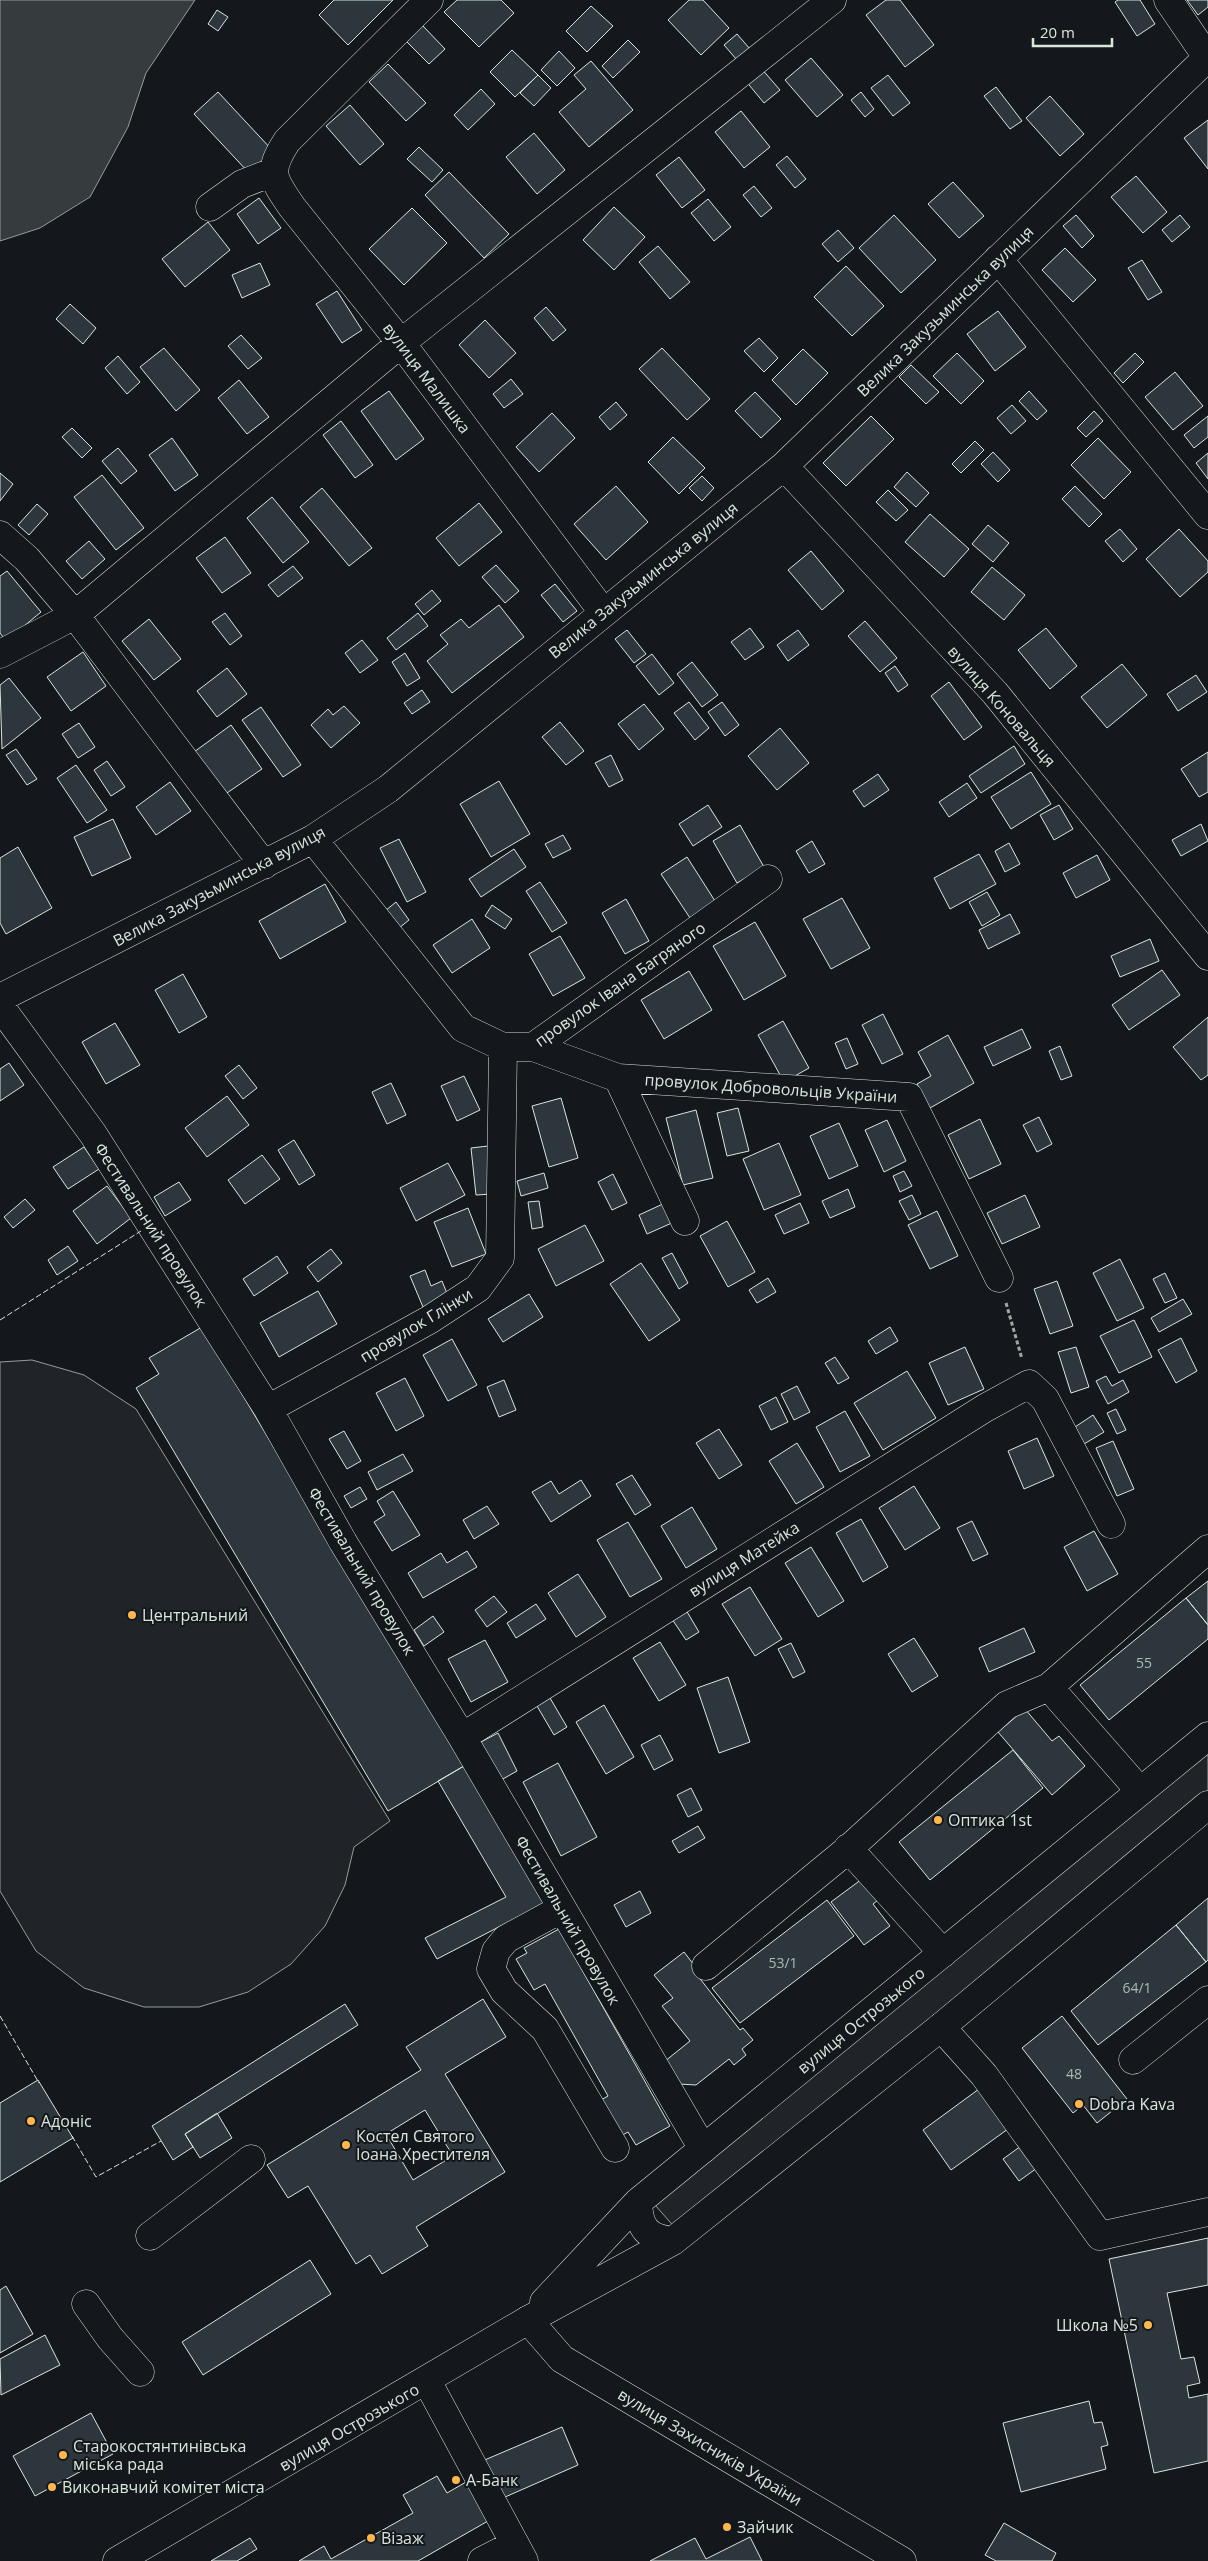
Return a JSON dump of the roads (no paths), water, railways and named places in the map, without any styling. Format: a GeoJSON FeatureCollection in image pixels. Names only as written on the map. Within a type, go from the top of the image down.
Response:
{"type":"FeatureCollection","features":[{"type":"Feature","properties":{"kind":"street"},"geometry":{"type":"LineString","coordinates":[[210,207],[242,184],[273,172],[278,155],[287,141],[429,0]]}},
{"type":"Feature","properties":{"kind":"street"},"geometry":{"type":"LineString","coordinates":[[0,654],[75,615],[401,343],[832,0]]}},
{"type":"Feature","properties":{"kind":"street"},"geometry":{"type":"LineString","coordinates":[[1168,0],[1208,57]]}},
{"type":"Feature","properties":{"kind":"street","name":"Велика Закузьминська вулиця"},"geometry":{"type":"LineString","coordinates":[[0,998],[313,839],[388,789],[784,466],[1208,57]]}},
{"type":"Feature","properties":{"kind":"street","name":"вулиця Малишка"},"geometry":{"type":"LineString","coordinates":[[273,172],[279,188],[292,207],[401,343],[603,612]]}},
{"type":"Feature","properties":{"kind":"street"},"geometry":{"type":"LineString","coordinates":[[998,259],[1208,515]]}},
{"type":"Feature","properties":{"kind":"street","name":"вулиця Коновальця"},"geometry":{"type":"LineString","coordinates":[[784,466],[995,692],[1208,956]]}},
{"type":"Feature","properties":{"kind":"street"},"geometry":{"type":"LineString","coordinates":[[0,535],[27,559],[75,615],[264,865]]}},
{"type":"Feature","properties":{"kind":"street","name":"провулок Івана Багряного"},"geometry":{"type":"LineString","coordinates":[[313,839],[463,1028],[503,1047],[533,1047],[768,879]]}},
{"type":"Feature","properties":{"kind":"street","name":"Фестивальний провулок"},"geometry":{"type":"LineString","coordinates":[[0,1006],[92,1134],[268,1409],[343,1542],[462,1737],[703,2149]]}},
{"type":"Feature","properties":{"kind":"street","name":"провулок Глінки"},"geometry":{"type":"LineString","coordinates":[[268,1409],[438,1315],[478,1288],[500,1258],[503,1047]]}},
{"type":"Feature","properties":{"kind":"street"},"geometry":{"type":"LineString","coordinates":[[533,1047],[618,1078]]}},
{"type":"Feature","properties":{"kind":"street","name":"провулок Добровольців України"},"geometry":{"type":"LineString","coordinates":[[685,1221],[618,1078],[909,1097],[999,1278]]}},
{"type":"Feature","properties":{"kind":"street","name":"вулиця Матейка"},"geometry":{"type":"LineString","coordinates":[[462,1737],[985,1408],[1029,1384],[1045,1400],[1112,1524]]}},
{"type":"Feature","properties":{"kind":"street"},"geometry":{"type":"LineString","coordinates":[[706,1966],[848,1848],[1007,1706],[1048,1687],[1208,1549]]}},
{"type":"Feature","properties":{"kind":"street"},"geometry":{"type":"LineString","coordinates":[[1048,1687],[1140,1791]]}},
{"type":"Feature","properties":{"kind":"street","name":"вулиця Острозького"},"geometry":{"type":"LineString","coordinates":[[528,2320],[638,2202],[1208,1736]]}},
{"type":"Feature","properties":{"kind":"street","name":"вулиця Острозького"},"geometry":{"type":"LineString","coordinates":[[118,2561],[528,2320],[673,2242],[941,2027],[1208,1805]]}},
{"type":"Feature","properties":{"kind":"street"},"geometry":{"type":"LineString","coordinates":[[848,1848],[943,1953]]}},
{"type":"Feature","properties":{"kind":"street"},"geometry":{"type":"LineString","coordinates":[[561,1909],[506,1939],[496,1951],[491,1969],[504,1991],[545,2028],[614,2148]]}},
{"type":"Feature","properties":{"kind":"street"},"geometry":{"type":"LineString","coordinates":[[1133,2060],[1208,2000]]}},
{"type":"Feature","properties":{"kind":"street"},"geometry":{"type":"LineString","coordinates":[[941,2027],[984,2075],[1100,2236],[1208,2212]]}},
{"type":"Feature","properties":{"kind":"street"},"geometry":{"type":"LineString","coordinates":[[150,2236],[252,2159]]}},
{"type":"Feature","properties":{"kind":"street"},"geometry":{"type":"LineString","coordinates":[[638,2202],[638,2218],[646,2231],[658,2240],[673,2242]]}},
{"type":"Feature","properties":{"kind":"street"},"geometry":{"type":"LineString","coordinates":[[86,2304],[110,2338],[140,2372]]}},
{"type":"Feature","properties":{"kind":"street","name":"вулиця Захисників України"},"geometry":{"type":"LineString","coordinates":[[528,2320],[562,2358],[902,2561]]}},
{"type":"Feature","properties":{"kind":"street"},"geometry":{"type":"LineString","coordinates":[[427,2381],[520,2553],[482,2561]]}},
{"type":"Feature","properties":{"kind":"place","name":"Центральний"},"geometry":{"type":"Point","coordinates":[132,1615]}},
{"type":"Feature","properties":{"kind":"place","name":"Оптика 1st"},"geometry":{"type":"Point","coordinates":[938,1820]}},
{"type":"Feature","properties":{"kind":"place","name":"Dobra Kava"},"geometry":{"type":"Point","coordinates":[1079,2104]}},
{"type":"Feature","properties":{"kind":"place","name":"Адоніс"},"geometry":{"type":"Point","coordinates":[31,2121]}},
{"type":"Feature","properties":{"kind":"place","name":"Костел Святого Іоана Хрестителя"},"geometry":{"type":"Point","coordinates":[346,2145]}},
{"type":"Feature","properties":{"kind":"place","name":"Школа №5"},"geometry":{"type":"Point","coordinates":[1148,2325]}},
{"type":"Feature","properties":{"kind":"place","name":"Старокостянтинівська міська рада"},"geometry":{"type":"Point","coordinates":[63,2455]}},
{"type":"Feature","properties":{"kind":"place","name":"А-Банк"},"geometry":{"type":"Point","coordinates":[456,2480]}},
{"type":"Feature","properties":{"kind":"place","name":"Виконавчий комітет міста"},"geometry":{"type":"Point","coordinates":[52,2487]}},
{"type":"Feature","properties":{"kind":"place","name":"Зайчик"},"geometry":{"type":"Point","coordinates":[727,2527]}},
{"type":"Feature","properties":{"kind":"place","name":"Візаж"},"geometry":{"type":"Point","coordinates":[371,2538]}}]}
